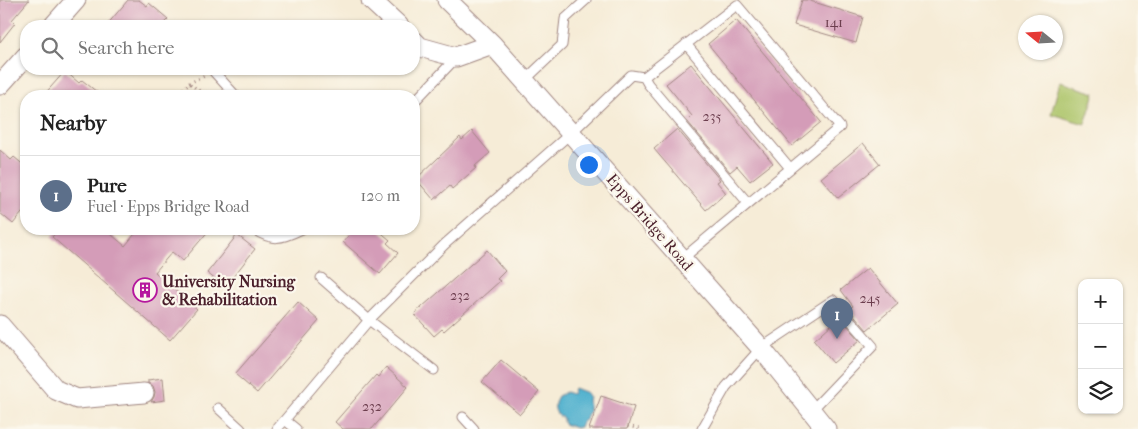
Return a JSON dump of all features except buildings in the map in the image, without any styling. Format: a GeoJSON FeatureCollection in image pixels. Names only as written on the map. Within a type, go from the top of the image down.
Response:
{"type":"FeatureCollection","features":[{"type":"Feature","properties":{"kind":"street"},"geometry":{"type":"LineString","coordinates":[[58,20],[76,0]]}},
{"type":"Feature","properties":{"kind":"street"},"geometry":{"type":"LineString","coordinates":[[371,0],[393,20]]}},
{"type":"Feature","properties":{"kind":"street","name":"Epps Bridge Road"},"geometry":{"type":"LineString","coordinates":[[447,0],[492,44],[682,258],[761,348],[826,429]]}},
{"type":"Feature","properties":{"kind":"street"},"geometry":{"type":"LineString","coordinates":[[420,47],[456,57],[492,44]]}},
{"type":"Feature","properties":{"kind":"street"},"geometry":{"type":"LineString","coordinates":[[0,85],[20,63]]}},
{"type":"Feature","properties":{"kind":"street"},"geometry":{"type":"LineString","coordinates":[[0,325],[56,390],[77,399],[144,393]]}},
{"type":"Feature","properties":{"kind":"lane"},"geometry":{"type":"LineString","coordinates":[[524,81],[562,45],[565,19],[586,0]]}},
{"type":"Feature","properties":{"kind":"lane"},"geometry":{"type":"LineString","coordinates":[[277,429],[369,320],[445,244],[571,133],[631,75],[644,76],[736,5],[840,127],[682,258]]}},
{"type":"Feature","properties":{"kind":"lane"},"geometry":{"type":"LineString","coordinates":[[686,44],[790,168]]}},
{"type":"Feature","properties":{"kind":"lane"},"geometry":{"type":"LineString","coordinates":[[420,96],[456,57]]}},
{"type":"Feature","properties":{"kind":"lane"},"geometry":{"type":"LineString","coordinates":[[217,75],[230,90]]}},
{"type":"Feature","properties":{"kind":"lane"},"geometry":{"type":"LineString","coordinates":[[644,76],[654,91],[748,203]]}},
{"type":"Feature","properties":{"kind":"lane"},"geometry":{"type":"LineString","coordinates":[[262,235],[265,237],[285,237],[289,235]]}},
{"type":"Feature","properties":{"kind":"lane"},"geometry":{"type":"LineString","coordinates":[[321,278],[369,320],[434,370]]}},
{"type":"Feature","properties":{"kind":"lane"},"geometry":{"type":"LineString","coordinates":[[702,429],[726,388],[761,348],[833,300],[873,346],[811,411]]}},
{"type":"Feature","properties":{"kind":"lane"},"geometry":{"type":"LineString","coordinates":[[218,408],[241,429]]}},
{"type":"Feature","properties":{"kind":"lane"},"geometry":{"type":"LineString","coordinates":[[463,417],[474,429]]}},
{"type":"Feature","properties":{"kind":"lane"},"geometry":{"type":"LineString","coordinates":[[284,420],[296,429]]}},
{"type":"Feature","properties":{"kind":"path"},"geometry":{"type":"LineString","coordinates":[[182,90],[189,83],[198,90]]}},
{"type":"Feature","properties":{"kind":"path"},"geometry":{"type":"LineString","coordinates":[[628,426],[639,429]]}},
{"type":"Feature","properties":{"kind":"green space"},"geometry":{"type":"Polygon","coordinates":[[[1060,82],[1095,93],[1085,124],[1051,114],[1060,82]]]}},
{"type":"Feature","properties":{"kind":"water"},"geometry":{"type":"Polygon","coordinates":[[[574,388],[587,393],[589,397],[588,413],[580,427],[576,428],[564,424],[563,418],[557,414],[555,408],[558,396],[566,392],[572,394],[574,388]]]}},
{"type":"Feature","properties":{"kind":"place","name":"University Nursing & Rehabilitation"},"geometry":{"type":"Point","coordinates":[145,290]}},
{"type":"Feature","properties":{"kind":"place","name":"Pure"},"geometry":{"type":"Point","coordinates":[837,339]}}]}
